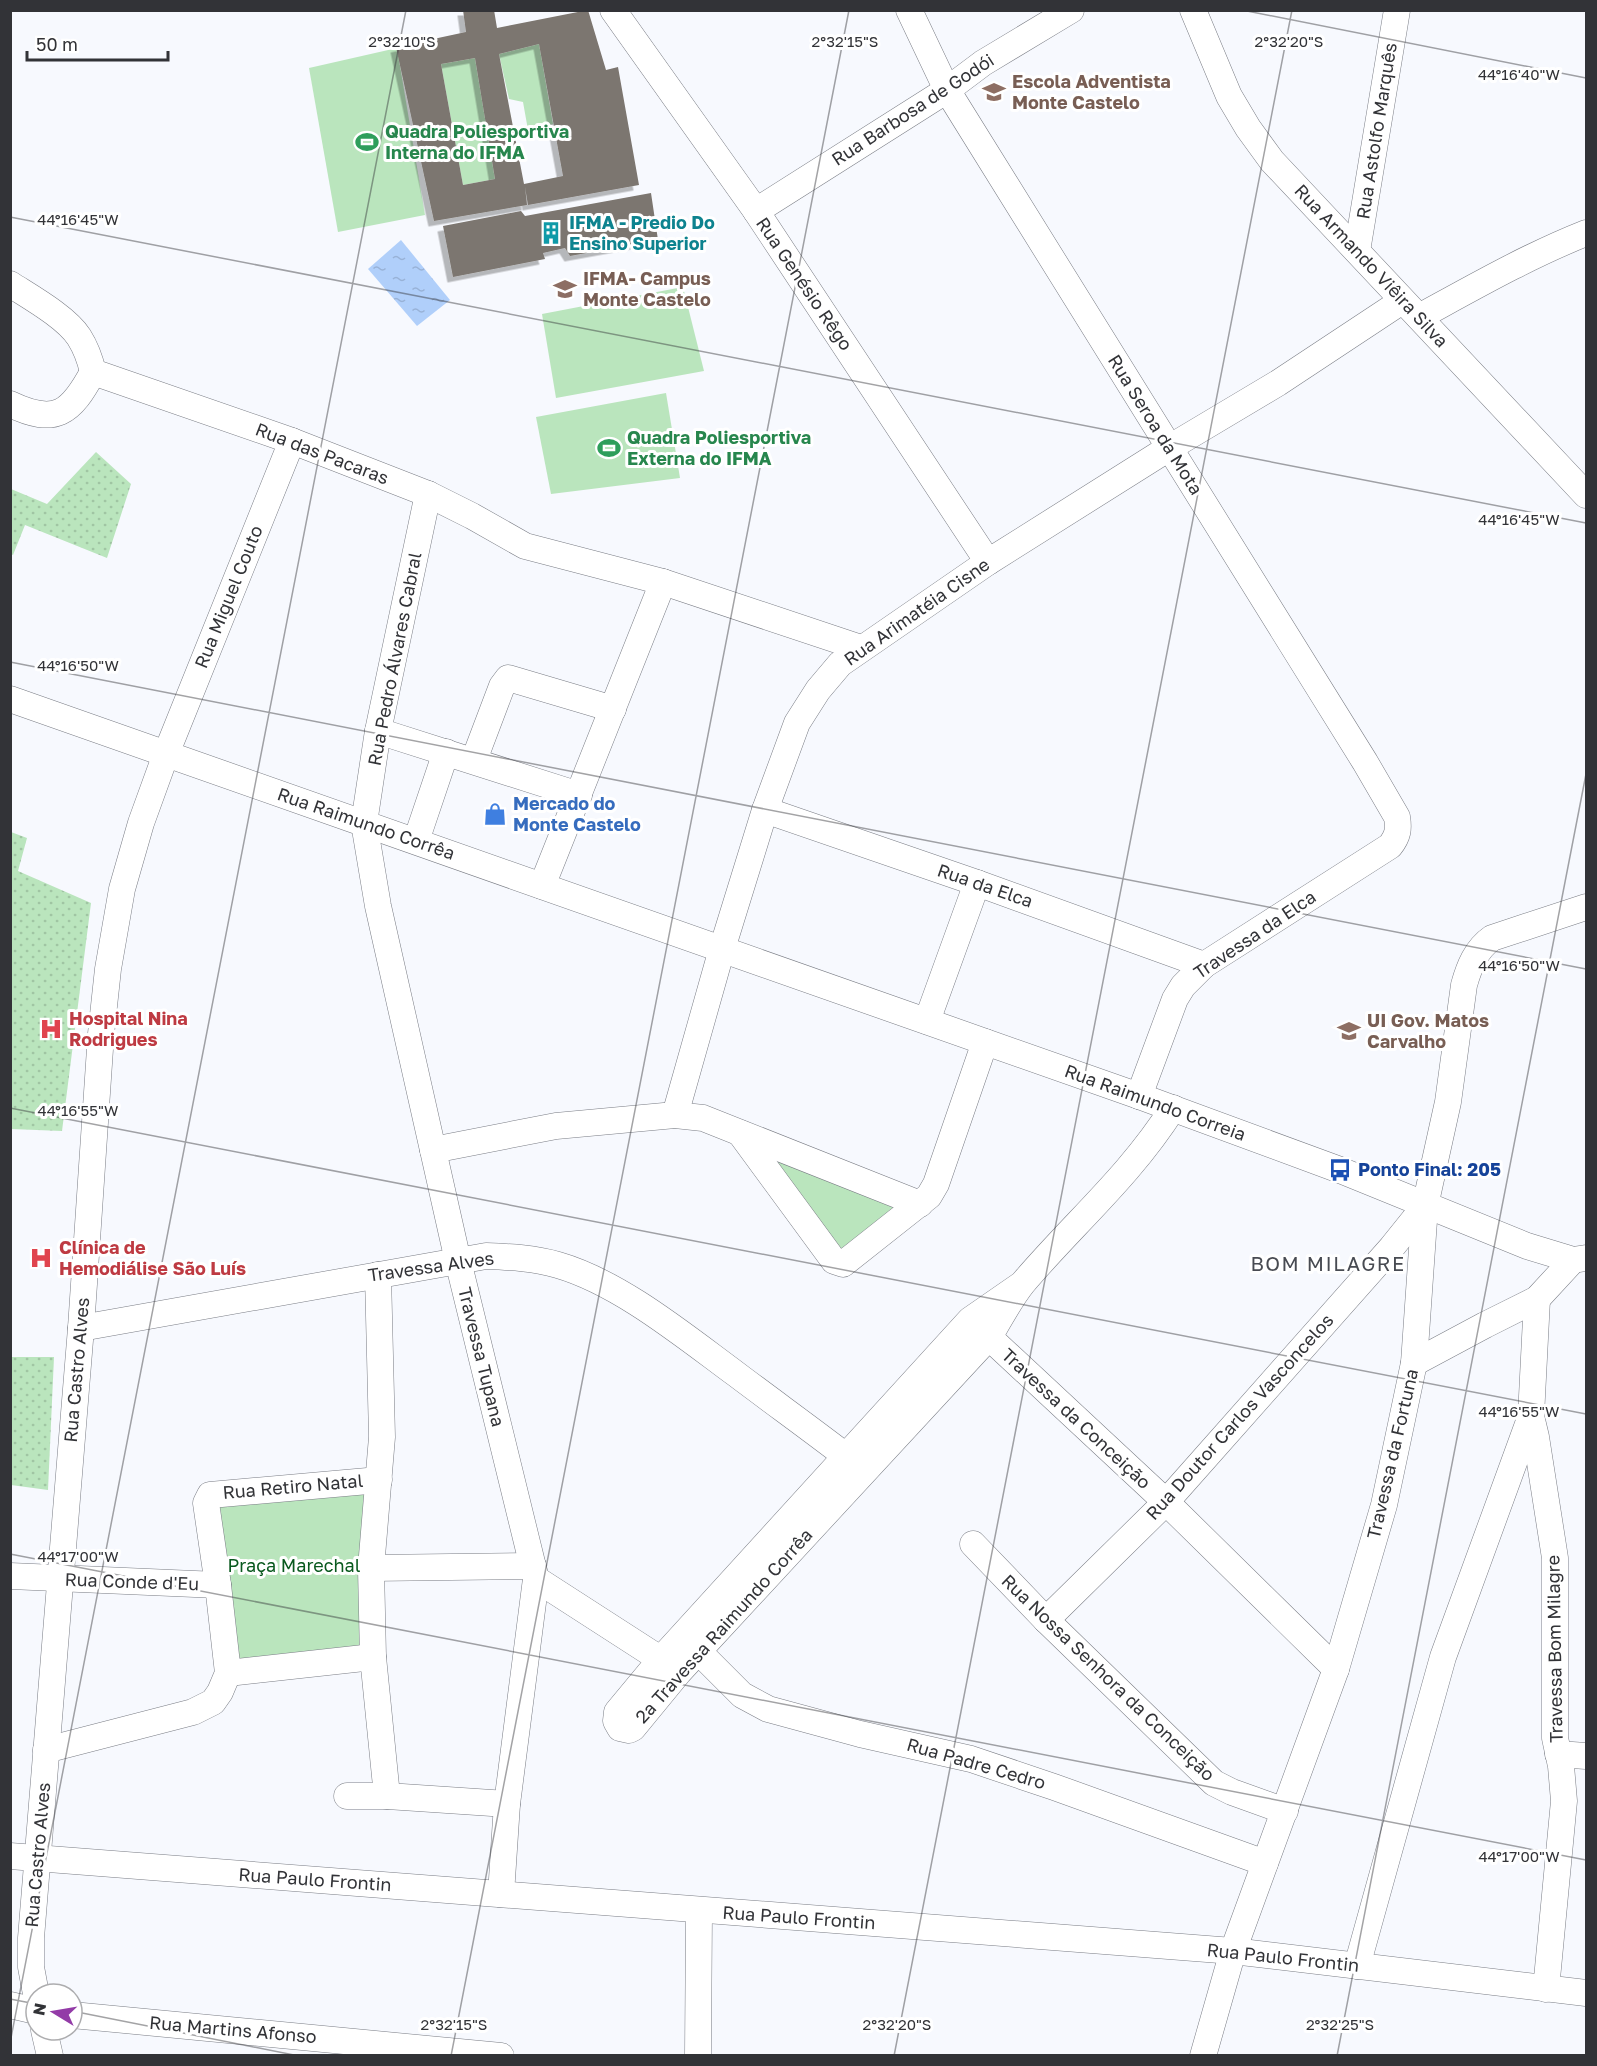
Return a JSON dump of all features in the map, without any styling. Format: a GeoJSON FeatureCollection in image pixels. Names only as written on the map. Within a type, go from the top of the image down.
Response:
{"type":"FeatureCollection","features":[{"type":"Feature","properties":{"kind":"street","name":"Rua Genésio Rêgo"},"geometry":{"type":"LineString","coordinates":[[613,10],[756,211],[988,562]]}},
{"type":"Feature","properties":{"kind":"street","name":"Rua Seroa da Mota"},"geometry":{"type":"LineString","coordinates":[[909,10],[947,90],[1387,798],[1397,817],[1399,827],[1396,838]]}},
{"type":"Feature","properties":{"kind":"street","name":"Rua Barbosa de Godói"},"geometry":{"type":"LineString","coordinates":[[756,211],[947,90],[982,63],[1071,10]]}},
{"type":"Feature","properties":{"kind":"street","name":"Rua Armando Viêira Silva"},"geometry":{"type":"LineString","coordinates":[[1193,10],[1229,96],[1248,128],[1272,160],[1587,495]]}},
{"type":"Feature","properties":{"kind":"street","name":"Rua Astolfo Marquês"},"geometry":{"type":"LineString","coordinates":[[1357,251],[1397,10]]}},
{"type":"Feature","properties":{"kind":"street","name":"Rua Arimatéia Cisne"},"geometry":{"type":"LineString","coordinates":[[675,1115],[722,949],[765,810],[806,726],[818,690],[840,664],[988,562],[1169,448],[1278,383],[1411,309],[1587,233]]}},
{"type":"Feature","properties":{"kind":"street"},"geometry":{"type":"LineString","coordinates":[[10,284],[47,308],[77,334],[88,352],[93,372],[82,393],[69,407],[60,412],[46,416],[10,404]]}},
{"type":"Feature","properties":{"kind":"street","name":"Rua das Pacaras"},"geometry":{"type":"LineString","coordinates":[[93,372],[292,441],[428,495],[472,516],[525,546],[663,582],[861,648]]}},
{"type":"Feature","properties":{"kind":"street","name":"Rua Miguel Couto"},"geometry":{"type":"LineString","coordinates":[[166,754],[292,441]]}},
{"type":"Feature","properties":{"kind":"street"},"geometry":{"type":"LineString","coordinates":[[1568,477],[1587,514]]}},
{"type":"Feature","properties":{"kind":"street","name":"Rua Pedro Álvares Cabral"},"geometry":{"type":"LineString","coordinates":[[364,823],[378,731],[428,495]]}},
{"type":"Feature","properties":{"kind":"street"},"geometry":{"type":"LineString","coordinates":[[542,886],[663,582]]}},
{"type":"Feature","properties":{"kind":"street"},"geometry":{"type":"LineString","coordinates":[[474,760],[502,686],[508,678],[613,709]]}},
{"type":"Feature","properties":{"kind":"street","name":"Rua Raimundo Corrêa"},"geometry":{"type":"LineString","coordinates":[[10,699],[722,949]]}},
{"type":"Feature","properties":{"kind":"street"},"geometry":{"type":"LineString","coordinates":[[378,731],[579,795]]}},
{"type":"Feature","properties":{"kind":"street"},"geometry":{"type":"LineString","coordinates":[[416,841],[446,752]]}},
{"type":"Feature","properties":{"kind":"street","name":"Rua Castro Alves"},"geometry":{"type":"LineString","coordinates":[[34,1982],[31,1967],[37,1859],[81,1328],[100,1046],[108,969],[122,889],[141,823],[166,754]]}},
{"type":"Feature","properties":{"kind":"street","name":"Rua da Elca"},"geometry":{"type":"LineString","coordinates":[[765,810],[1204,965]]}},
{"type":"Feature","properties":{"kind":"street","name":"Travessa Tupana"},"geometry":{"type":"LineString","coordinates":[[364,823],[378,906],[458,1261],[534,1572],[507,1804],[501,1894]]}},
{"type":"Feature","properties":{"kind":"street","name":"Travessa da Elca"},"geometry":{"type":"LineString","coordinates":[[1139,1096],[1175,999],[1183,986],[1204,965],[1390,846],[1396,838]]}},
{"type":"Feature","properties":{"kind":"street"},"geometry":{"type":"LineString","coordinates":[[927,1021],[977,883]]}},
{"type":"Feature","properties":{"kind":"street","name":"Travessa da Fortuna"},"geometry":{"type":"LineString","coordinates":[[1203,2055],[1233,1951],[1336,1669],[1384,1505],[1414,1363],[1425,1206],[1448,1102],[1464,985],[1474,957],[1492,938],[1587,907]]}},
{"type":"Feature","properties":{"kind":"street","name":"Rua Raimundo Correia"},"geometry":{"type":"LineString","coordinates":[[722,949],[1173,1108],[1340,1170],[1527,1246],[1580,1259]]}},
{"type":"Feature","properties":{"kind":"street"},"geometry":{"type":"LineString","coordinates":[[740,1133],[834,1261],[843,1264],[929,1196],[936,1184],[985,1042]]}},
{"type":"Feature","properties":{"kind":"street"},"geometry":{"type":"LineString","coordinates":[[1022,1284],[1152,1141],[1173,1108]]}},
{"type":"Feature","properties":{"kind":"street"},"geometry":{"type":"LineString","coordinates":[[433,1150],[555,1126],[675,1115],[703,1118],[920,1204]]}},
{"type":"Feature","properties":{"kind":"street","name":"Rua Doutor Carlos Vasconcelos"},"geometry":{"type":"LineString","coordinates":[[1046,1620],[1166,1502],[1392,1247],[1425,1206]]}},
{"type":"Feature","properties":{"kind":"street","name":"Travessa Alves"},"geometry":{"type":"LineString","coordinates":[[81,1328],[486,1256],[528,1258],[559,1265],[591,1277],[630,1299],[704,1350],[856,1464]]}},
{"type":"Feature","properties":{"kind":"street"},"geometry":{"type":"LineString","coordinates":[[1414,1363],[1537,1299],[1580,1259]]}},
{"type":"Feature","properties":{"kind":"street","name":"Rua Retiro Natal"},"geometry":{"type":"LineString","coordinates":[[378,1275],[382,1409],[379,1480],[374,1514],[371,1568],[373,1658],[387,1796]]}},
{"type":"Feature","properties":{"kind":"street","name":"2ª Travessa Raimundo Corrêa"},"geometry":{"type":"LineString","coordinates":[[670,1666],[699,1652],[856,1464],[970,1320],[1022,1284]]}},
{"type":"Feature","properties":{"kind":"street","name":"2ª Travessa Raimundo Corrêa"},"geometry":{"type":"LineString","coordinates":[[670,1666],[856,1464],[989,1337],[1022,1284]]}},
{"type":"Feature","properties":{"kind":"street","name":"Travessa Bom Milagre"},"geometry":{"type":"LineString","coordinates":[[1537,1299],[1531,1416],[1555,1558],[1555,1738],[1561,1766],[1564,1801],[1546,1989]]}},
{"type":"Feature","properties":{"kind":"street","name":"Travessa da Conceição"},"geometry":{"type":"LineString","coordinates":[[970,1320],[1166,1502],[1336,1669]]}},
{"type":"Feature","properties":{"kind":"street","name":"Travessa Bom Milagre"},"geometry":{"type":"LineString","coordinates":[[1358,1966],[1443,1657],[1531,1416]]}},
{"type":"Feature","properties":{"kind":"street","name":"Rua Retiro Natal"},"geometry":{"type":"LineString","coordinates":[[228,1673],[206,1503],[210,1494],[379,1480]]}},
{"type":"Feature","properties":{"kind":"street","name":"Rua Nossa Senhora da Conceição"},"geometry":{"type":"LineString","coordinates":[[973,1544],[1046,1620],[1214,1783],[1285,1811]]}},
{"type":"Feature","properties":{"kind":"street"},"geometry":{"type":"LineString","coordinates":[[371,1568],[534,1572],[670,1666]]}},
{"type":"Feature","properties":{"kind":"street","name":"Rua Conde d'Eu"},"geometry":{"type":"LineString","coordinates":[[10,1576],[218,1585]]}},
{"type":"Feature","properties":{"kind":"street","name":"Rua Padre Cedro"},"geometry":{"type":"LineString","coordinates":[[699,1652],[742,1695],[768,1709],[860,1734],[971,1759],[1265,1863]]}},
{"type":"Feature","properties":{"kind":"street"},"geometry":{"type":"LineString","coordinates":[[46,1750],[193,1712],[213,1702],[228,1673],[373,1658]]}},
{"type":"Feature","properties":{"kind":"street"},"geometry":{"type":"LineString","coordinates":[[1557,1754],[1587,1756]]}},
{"type":"Feature","properties":{"kind":"street"},"geometry":{"type":"LineString","coordinates":[[347,1796],[387,1796],[507,1804]]}},
{"type":"Feature","properties":{"kind":"street","name":"Rua Paulo Frontin"},"geometry":{"type":"LineString","coordinates":[[10,1856],[1233,1951],[1587,1993]]}},
{"type":"Feature","properties":{"kind":"street"},"geometry":{"type":"LineString","coordinates":[[698,2055],[699,1911]]}},
{"type":"Feature","properties":{"kind":"street","name":"Rua Martins Afonso"},"geometry":{"type":"LineString","coordinates":[[84,2016],[501,2055]]}},
{"type":"Feature","properties":{"kind":"green space"},"geometry":{"type":"Polygon","coordinates":[[[539,44],[553,124],[528,130],[523,102],[509,99],[499,54],[539,44]]]}},
{"type":"Feature","properties":{"kind":"green space","name":"Quadra Poliesportiva Interna do IFMA"},"geometry":{"type":"Polygon","coordinates":[[[397,48],[425,215],[338,232],[309,68],[397,48]]]}},
{"type":"Feature","properties":{"kind":"green space"},"geometry":{"type":"Polygon","coordinates":[[[475,58],[495,179],[463,185],[441,64],[475,58]]]}},
{"type":"Feature","properties":{"kind":"green space"},"geometry":{"type":"Polygon","coordinates":[[[683,287],[704,371],[556,398],[542,314],[683,287]]]}},
{"type":"Feature","properties":{"kind":"green space","name":"Quadra Poliesportiva Externa do IFMA"},"geometry":{"type":"Polygon","coordinates":[[[666,393],[680,478],[551,494],[536,417],[666,393]]]}},
{"type":"Feature","properties":{"kind":"green space"},"geometry":{"type":"Polygon","coordinates":[[[96,452],[131,484],[107,558],[25,525],[13,555],[11,554],[11,489],[47,504],[96,452]]]}},
{"type":"Feature","properties":{"kind":"green space","name":"Hospital Nina Rodrigues"},"geometry":{"type":"Polygon","coordinates":[[[11,832],[27,838],[18,871],[91,903],[62,1131],[11,1129],[11,832]]]}},
{"type":"Feature","properties":{"kind":"green space"},"geometry":{"type":"Polygon","coordinates":[[[760,1150],[901,1210],[839,1262],[760,1150]]]}},
{"type":"Feature","properties":{"kind":"green space"},"geometry":{"type":"Polygon","coordinates":[[[11,1357],[54,1357],[48,1490],[11,1485],[11,1357]]]}},
{"type":"Feature","properties":{"kind":"green space","name":"Praça Marechal"},"geometry":{"type":"Polygon","coordinates":[[[369,1485],[368,1651],[232,1664],[213,1500],[369,1485]]]}},
{"type":"Feature","properties":{"kind":"water"},"geometry":{"type":"Polygon","coordinates":[[[401,240],[450,300],[417,326],[368,269],[401,240]]]}},
{"type":"Feature","properties":{"kind":"building"},"geometry":{"type":"Polygon","coordinates":[[[463,10],[494,10],[497,28],[588,10],[606,70],[618,67],[639,185],[528,205],[525,187],[527,205],[434,221],[396,47],[466,32],[463,10]],[[539,44],[499,54],[524,184],[563,176],[539,44]],[[475,58],[441,64],[463,185],[495,179],[475,58]]]}},
{"type":"Feature","properties":{"kind":"building","name":"IFMA - Predio Do Ensino Superior"},"geometry":{"type":"Polygon","coordinates":[[[651,193],[658,240],[570,256],[565,248],[543,253],[545,259],[453,277],[443,226],[521,211],[525,216],[651,193]]]}},
{"type":"Feature","properties":{"kind":"place","name":"Escola Adventista Monte Castelo"},"geometry":{"type":"Point","coordinates":[994,92]}},
{"type":"Feature","properties":{"kind":"place","name":"Quadra Poliesportiva Interna do IFMA"},"geometry":{"type":"Point","coordinates":[367,142]}},
{"type":"Feature","properties":{"kind":"place","name":"IFMA - Predio Do Ensino Superior"},"geometry":{"type":"Point","coordinates":[551,233]}},
{"type":"Feature","properties":{"kind":"place","name":"IFMA- Campus Monte Castelo"},"geometry":{"type":"Point","coordinates":[565,289]}},
{"type":"Feature","properties":{"kind":"place","name":"Quadra Poliesportiva Externa do IFMA"},"geometry":{"type":"Point","coordinates":[609,448]}},
{"type":"Feature","properties":{"kind":"place","name":"Mercado do Monte Castelo"},"geometry":{"type":"Point","coordinates":[495,814]}},
{"type":"Feature","properties":{"kind":"place","name":"Hospital Nina Rodrigues"},"geometry":{"type":"Point","coordinates":[51,1029]}},
{"type":"Feature","properties":{"kind":"place","name":"UI Gov. Matos Carvalho"},"geometry":{"type":"Point","coordinates":[1349,1031]}},
{"type":"Feature","properties":{"kind":"place","name":"Ponto Final: 205"},"geometry":{"type":"Point","coordinates":[1340,1170]}},
{"type":"Feature","properties":{"kind":"place","name":"Clínica de Hemodiálise São Luís"},"geometry":{"type":"Point","coordinates":[41,1258]}},
{"type":"Feature","properties":{"kind":"district","name":"BOM MILAGRE"},"geometry":{"type":"Point","coordinates":[1328,1264]}}]}
